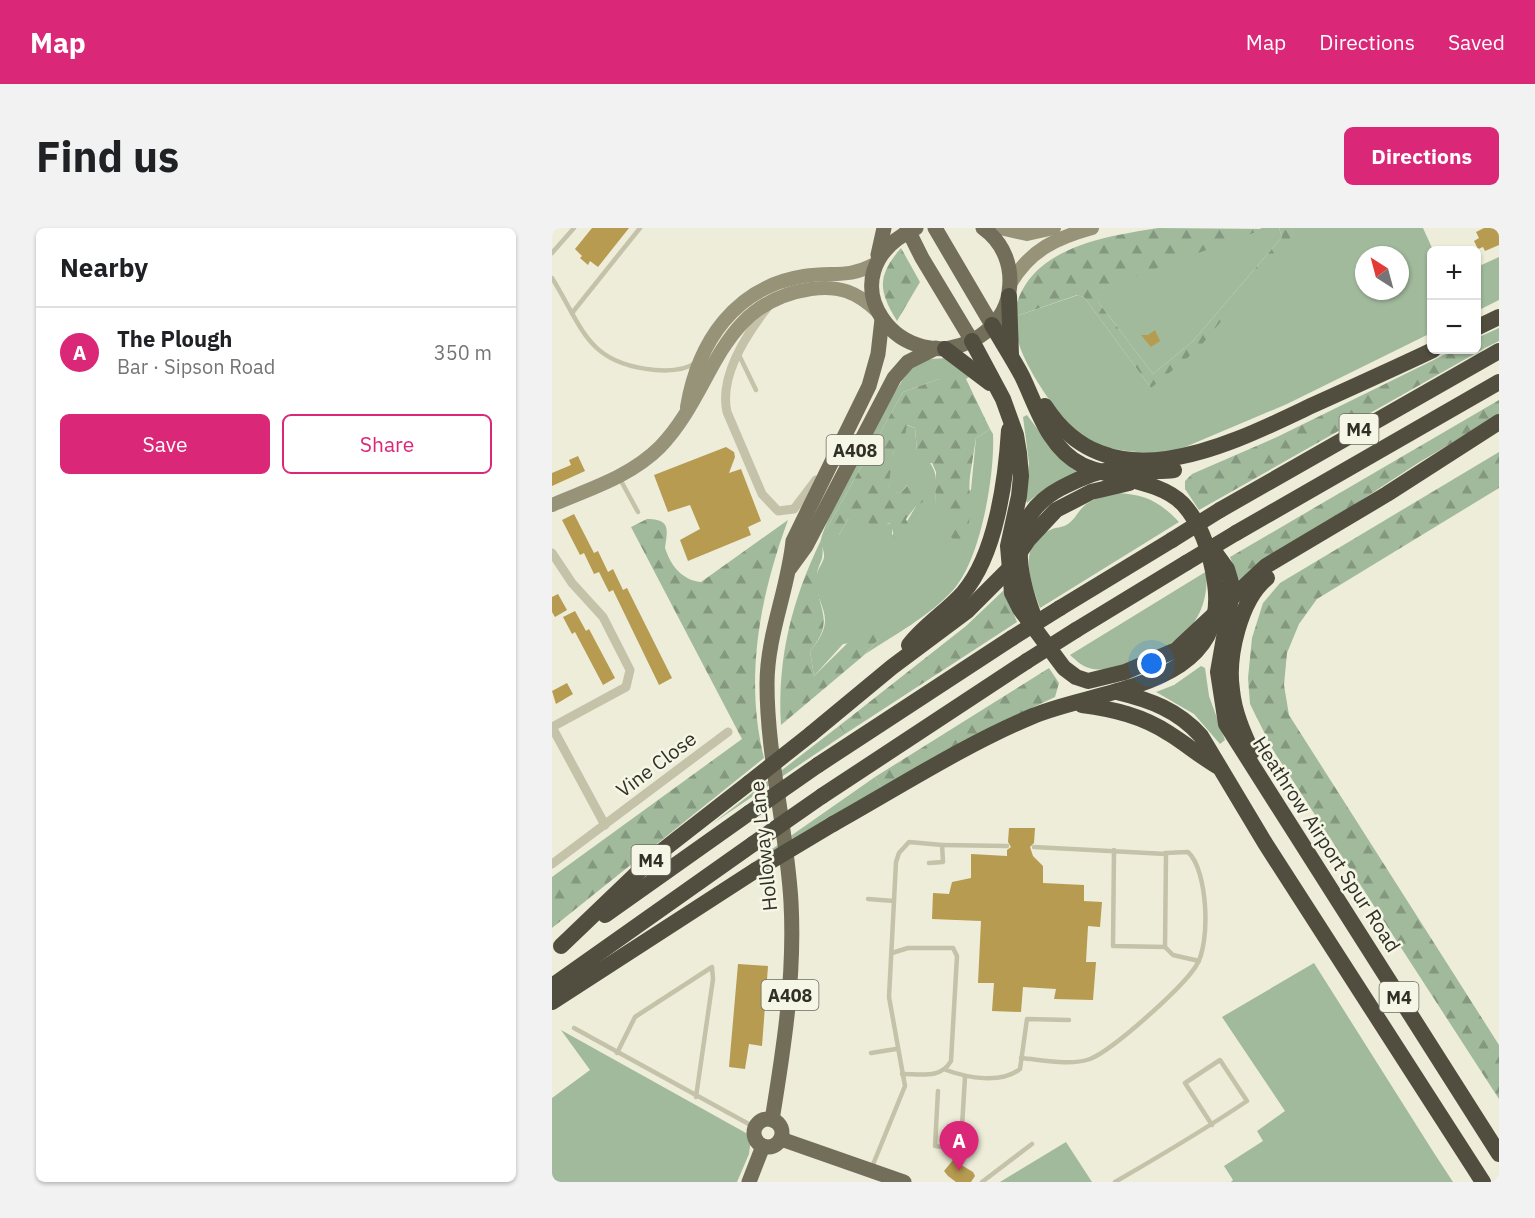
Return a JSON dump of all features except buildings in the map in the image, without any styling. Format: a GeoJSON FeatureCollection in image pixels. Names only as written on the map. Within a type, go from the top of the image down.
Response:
{"type":"FeatureCollection","features":[{"type":"Feature","properties":{"kind":"highway","name":"M4"},"geometry":{"type":"LineString","coordinates":[[1009,290],[1011,356]]}},
{"type":"Feature","properties":{"kind":"highway"},"geometry":{"type":"LineString","coordinates":[[1481,326],[1499,317]]}},
{"type":"Feature","properties":{"kind":"highway","name":"M4"},"geometry":{"type":"LineString","coordinates":[[552,1002],[756,870],[833,824],[1020,723],[1073,704],[1154,680],[1185,662],[1201,643],[1214,614],[1216,602],[1214,577],[1203,536],[1189,513],[1174,497],[1159,489],[1082,465],[1060,447],[1039,415],[1022,377],[992,325]]}},
{"type":"Feature","properties":{"kind":"highway","name":"M4"},"geometry":{"type":"LineString","coordinates":[[972,341],[999,392],[1016,435],[1021,476],[1008,546],[1008,570],[1016,602],[1064,668],[1076,677],[1154,702],[1179,716],[1201,736],[1483,1182]]}},
{"type":"Feature","properties":{"kind":"highway","name":"M4"},"geometry":{"type":"LineString","coordinates":[[941,349],[982,374],[999,392]]}},
{"type":"Feature","properties":{"kind":"highway","name":"M4"},"geometry":{"type":"LineString","coordinates":[[557,950],[818,765],[1012,638],[1220,510],[1499,351]]}},
{"type":"Feature","properties":{"kind":"highway","name":"M4"},"geometry":{"type":"LineString","coordinates":[[1022,377],[1055,421],[1071,437],[1091,448],[1120,458],[1156,460],[1187,457],[1257,431],[1427,353]]}},
{"type":"Feature","properties":{"kind":"highway","name":"M4"},"geometry":{"type":"LineString","coordinates":[[552,986],[753,843],[1027,661],[1236,533],[1499,382]]}},
{"type":"Feature","properties":{"kind":"highway","name":"M4"},"geometry":{"type":"LineString","coordinates":[[892,667],[912,640],[963,593],[982,563],[1003,483],[1010,418]]}},
{"type":"Feature","properties":{"kind":"highway","name":"M4"},"geometry":{"type":"LineString","coordinates":[[1088,681],[1111,676],[1162,657],[1186,642],[1266,566],[1317,537],[1499,422]]}},
{"type":"Feature","properties":{"kind":"highway","name":"M4"},"geometry":{"type":"LineString","coordinates":[[1040,632],[1023,588],[1019,555],[1024,526],[1034,508],[1044,498],[1070,483],[1102,472],[1188,468],[1225,454],[1257,431]]}},
{"type":"Feature","properties":{"kind":"highway","name":"M4"},"geometry":{"type":"LineString","coordinates":[[557,950],[654,857],[811,734],[892,667],[967,611],[1008,570],[1039,526],[1064,504],[1114,485],[1136,483]]}},
{"type":"Feature","properties":{"kind":"highway","name":"Heathrow Airport Spur Road"},"geometry":{"type":"LineString","coordinates":[[1203,536],[1227,570],[1231,598],[1218,672],[1221,705],[1231,734],[1499,1154]]}},
{"type":"Feature","properties":{"kind":"highway","name":"M4"},"geometry":{"type":"LineString","coordinates":[[1276,805],[1238,717],[1231,688],[1236,645],[1241,615],[1255,589],[1317,537]]}},
{"type":"Feature","properties":{"kind":"highway","name":"M4"},"geometry":{"type":"LineString","coordinates":[[1073,704],[1113,709],[1147,721],[1170,733],[1218,766]]}},
{"type":"Feature","properties":{"kind":"main road","name":"A408"},"geometry":{"type":"LineString","coordinates":[[879,315],[871,287],[884,228]]}},
{"type":"Feature","properties":{"kind":"main road"},"geometry":{"type":"LineString","coordinates":[[935,228],[992,325]]}},
{"type":"Feature","properties":{"kind":"main road"},"geometry":{"type":"LineString","coordinates":[[983,228],[1002,248],[1007,260],[1009,290]]}},
{"type":"Feature","properties":{"kind":"main road"},"geometry":{"type":"LineString","coordinates":[[876,261],[894,240],[910,229],[972,341]]}},
{"type":"Feature","properties":{"kind":"main road","name":"A408"},"geometry":{"type":"LineString","coordinates":[[941,349],[954,349],[972,341],[992,325],[1005,308],[1009,290]]}},
{"type":"Feature","properties":{"kind":"main road"},"geometry":{"type":"LineString","coordinates":[[879,315],[906,340],[941,349]]}},
{"type":"Feature","properties":{"kind":"main road","name":"Holloway Lane"},"geometry":{"type":"LineString","coordinates":[[772,1120],[788,1023],[793,953],[788,869],[767,684],[772,637],[790,569],[793,541],[875,370],[879,315]]}},
{"type":"Feature","properties":{"kind":"main road","name":"Holloway Lane"},"geometry":{"type":"LineString","coordinates":[[790,569],[806,546],[894,378],[908,362],[941,349]]}},
{"type":"Feature","properties":{"kind":"main road"},"geometry":{"type":"LineString","coordinates":[[764,1120],[772,1120],[780,1125],[781,1138],[776,1145],[763,1146],[757,1141],[756,1128],[764,1120]]}},
{"type":"Feature","properties":{"kind":"main road"},"geometry":{"type":"LineString","coordinates":[[781,1138],[904,1182]]}},
{"type":"Feature","properties":{"kind":"main road"},"geometry":{"type":"LineString","coordinates":[[749,1182],[763,1146]]}},
{"type":"Feature","properties":{"kind":"street"},"geometry":{"type":"LineString","coordinates":[[1000,228],[1027,234],[1054,228]]}},
{"type":"Feature","properties":{"kind":"street"},"geometry":{"type":"LineString","coordinates":[[1009,290],[1024,262],[1041,248],[1054,240],[1092,228]]}},
{"type":"Feature","properties":{"kind":"street"},"geometry":{"type":"LineString","coordinates":[[686,409],[699,360],[720,324],[735,308],[759,292],[797,277],[854,274],[876,261]]}},
{"type":"Feature","properties":{"kind":"street"},"geometry":{"type":"LineString","coordinates":[[552,505],[633,469],[660,447],[686,409],[701,392],[735,328],[757,309],[774,299],[800,291],[841,289],[860,296],[879,315]]}},
{"type":"Feature","properties":{"kind":"street"},"geometry":{"type":"LineString","coordinates":[[774,299],[749,333],[726,386],[725,401],[727,412],[762,494],[778,511],[791,511],[799,504],[841,443]]}},
{"type":"Feature","properties":{"kind":"street"},"geometry":{"type":"LineString","coordinates":[[552,553],[572,583],[603,616],[630,670],[626,687],[552,727]]}},
{"type":"Feature","properties":{"kind":"street","name":"Vine Close"},"geometry":{"type":"LineString","coordinates":[[552,727],[605,825]]}},
{"type":"Feature","properties":{"kind":"street","name":"Vine Close"},"geometry":{"type":"LineString","coordinates":[[552,864],[728,732]]}},
{"type":"Feature","properties":{"kind":"lane"},"geometry":{"type":"LineString","coordinates":[[552,253],[574,228]]}},
{"type":"Feature","properties":{"kind":"lane"},"geometry":{"type":"LineString","coordinates":[[572,312],[640,228]]}},
{"type":"Feature","properties":{"kind":"lane"},"geometry":{"type":"LineString","coordinates":[[552,278],[593,347],[618,362],[668,371],[690,367],[699,360]]}},
{"type":"Feature","properties":{"kind":"lane"},"geometry":{"type":"LineString","coordinates":[[739,355],[756,390]]}},
{"type":"Feature","properties":{"kind":"lane"},"geometry":{"type":"LineString","coordinates":[[619,476],[638,512]]}},
{"type":"Feature","properties":{"kind":"lane"},"geometry":{"type":"LineString","coordinates":[[871,1170],[905,1086],[896,1049],[889,997],[896,862],[899,853],[909,842],[1007,846]]}},
{"type":"Feature","properties":{"kind":"lane"},"geometry":{"type":"LineString","coordinates":[[929,862],[943,862],[942,845]]}},
{"type":"Feature","properties":{"kind":"lane"},"geometry":{"type":"LineString","coordinates":[[1022,1058],[1078,1062],[1092,1058],[1132,1027],[1187,978],[1203,953],[1205,889],[1195,859],[1188,852],[1165,853],[1034,846]]}},
{"type":"Feature","properties":{"kind":"lane"},"geometry":{"type":"LineString","coordinates":[[1114,850],[1113,946],[1165,947],[1173,955],[1199,961]]}},
{"type":"Feature","properties":{"kind":"lane"},"geometry":{"type":"LineString","coordinates":[[1165,853],[1167,856],[1165,947]]}},
{"type":"Feature","properties":{"kind":"lane"},"geometry":{"type":"LineString","coordinates":[[868,899],[894,901]]}},
{"type":"Feature","properties":{"kind":"lane"},"geometry":{"type":"LineString","coordinates":[[892,953],[908,948],[953,948],[957,956],[951,1061],[946,1070],[938,1074],[902,1074]]}},
{"type":"Feature","properties":{"kind":"lane"},"geometry":{"type":"LineString","coordinates":[[617,1053],[635,1017],[712,967],[713,979],[696,1097]]}},
{"type":"Feature","properties":{"kind":"lane"},"geometry":{"type":"LineString","coordinates":[[946,1070],[965,1077],[1010,1077],[1020,1069],[1027,1019],[1069,1020]]}},
{"type":"Feature","properties":{"kind":"lane"},"geometry":{"type":"LineString","coordinates":[[574,1028],[756,1128]]}},
{"type":"Feature","properties":{"kind":"lane"},"geometry":{"type":"LineString","coordinates":[[871,1053],[896,1049]]}},
{"type":"Feature","properties":{"kind":"lane"},"geometry":{"type":"LineString","coordinates":[[1115,1182],[1212,1125],[1247,1101],[1220,1060],[1185,1083],[1212,1125]]}},
{"type":"Feature","properties":{"kind":"lane"},"geometry":{"type":"LineString","coordinates":[[938,1091],[935,1146],[957,1149],[961,1143],[965,1077]]}},
{"type":"Feature","properties":{"kind":"lane"},"geometry":{"type":"LineString","coordinates":[[982,1182],[1032,1144]]}},
{"type":"Feature","properties":{"kind":"green space"},"geometry":{"type":"Polygon","coordinates":[[[1158,228],[1264,229],[1097,290],[1099,303],[1153,374],[1193,341],[1282,237],[1279,228],[1291,228],[1294,234],[1198,349],[1151,388],[1084,297],[1077,295],[1014,317],[1020,294],[1032,276],[1048,261],[1090,242],[1158,228]]]}},
{"type":"Feature","properties":{"kind":"green space"},"geometry":{"type":"Polygon","coordinates":[[[1262,228],[1279,228],[1282,237],[1193,341],[1153,374],[1099,303],[1096,290],[1262,228]]]}},
{"type":"Feature","properties":{"kind":"green space"},"geometry":{"type":"Polygon","coordinates":[[[1291,228],[1423,228],[1431,246],[1427,246],[1427,335],[1287,404],[1171,453],[1120,450],[1093,443],[1083,437],[1049,400],[1030,369],[1017,338],[1014,317],[1078,295],[1084,297],[1151,388],[1293,235],[1291,228]]]}},
{"type":"Feature","properties":{"kind":"green space"},"geometry":{"type":"Polygon","coordinates":[[[901,248],[920,282],[897,321],[886,300],[883,283],[888,267],[901,248]]]}},
{"type":"Feature","properties":{"kind":"green space"},"geometry":{"type":"Polygon","coordinates":[[[1499,257],[1499,300],[1481,309],[1481,300],[1481,265],[1499,257]]]}},
{"type":"Feature","properties":{"kind":"green space"},"geometry":{"type":"Polygon","coordinates":[[[1499,328],[1499,341],[1485,348],[1481,336],[1499,328]]]}},
{"type":"Feature","properties":{"kind":"green space"},"geometry":{"type":"Polygon","coordinates":[[[1446,354],[1474,354],[1199,510],[1185,489],[1185,481],[1192,474],[1277,437],[1446,354]]]}},
{"type":"Feature","properties":{"kind":"green space"},"geometry":{"type":"Polygon","coordinates":[[[946,358],[972,375],[966,379],[939,379],[903,392],[827,528],[839,535],[848,519],[892,524],[892,535],[906,523],[916,506],[907,485],[901,493],[888,492],[893,452],[903,436],[906,425],[915,428],[917,451],[934,469],[935,505],[971,490],[976,438],[990,429],[993,434],[992,471],[979,537],[972,557],[964,575],[954,589],[923,616],[864,655],[879,639],[843,644],[814,676],[810,651],[824,628],[825,619],[817,585],[818,572],[824,557],[821,539],[826,524],[878,420],[906,376],[915,365],[922,361],[946,358]]]}},
{"type":"Feature","properties":{"kind":"green space"},"geometry":{"type":"Polygon","coordinates":[[[956,377],[966,379],[990,429],[976,438],[969,486],[969,522],[957,548],[935,505],[936,472],[932,463],[914,466],[917,451],[915,428],[907,425],[905,435],[893,452],[888,491],[901,493],[910,482],[921,491],[923,502],[916,506],[906,519],[909,527],[903,543],[895,542],[891,524],[888,523],[880,531],[866,521],[860,523],[848,519],[839,535],[832,536],[827,528],[903,392],[939,379],[956,377]]]}},
{"type":"Feature","properties":{"kind":"green space"},"geometry":{"type":"Polygon","coordinates":[[[1499,400],[1499,415],[1418,463],[1239,580],[1230,557],[1499,400]]]}},
{"type":"Feature","properties":{"kind":"green space"},"geometry":{"type":"Polygon","coordinates":[[[1027,415],[1053,450],[1081,470],[1039,493],[1027,503],[1025,498],[1029,463],[1023,417],[1027,415]]]}},
{"type":"Feature","properties":{"kind":"green space"},"geometry":{"type":"Polygon","coordinates":[[[1499,452],[1499,488],[1317,599],[1299,624],[1287,653],[1284,685],[1289,715],[1499,1045],[1499,1099],[1273,750],[1250,704],[1248,678],[1252,638],[1263,603],[1280,583],[1499,452]]]}},
{"type":"Feature","properties":{"kind":"green space"},"geometry":{"type":"Polygon","coordinates":[[[1117,493],[1136,495],[1151,500],[1179,522],[1040,608],[1030,576],[1029,565],[1033,545],[1039,537],[1050,530],[1068,524],[1090,502],[1117,493]]]}},
{"type":"Feature","properties":{"kind":"green space"},"geometry":{"type":"Polygon","coordinates":[[[647,519],[661,521],[666,527],[665,548],[670,561],[678,571],[694,581],[701,582],[788,520],[770,578],[758,638],[755,698],[764,758],[552,928],[552,877],[742,739],[631,527],[647,519]]]}},
{"type":"Feature","properties":{"kind":"green space"},"geometry":{"type":"Polygon","coordinates":[[[821,540],[822,557],[817,576],[824,623],[818,640],[810,651],[814,676],[864,627],[890,616],[879,639],[863,656],[781,725],[781,676],[784,653],[802,585],[821,540]]]}},
{"type":"Feature","properties":{"kind":"green space"},"geometry":{"type":"Polygon","coordinates":[[[1207,571],[1205,598],[1197,618],[1185,633],[1160,650],[1130,664],[1101,670],[1084,666],[1070,655],[1207,571]]]}},
{"type":"Feature","properties":{"kind":"green space"},"geometry":{"type":"Polygon","coordinates":[[[1004,590],[1017,622],[845,734],[839,726],[966,626],[1004,590]]]}},
{"type":"Feature","properties":{"kind":"green space"},"geometry":{"type":"Polygon","coordinates":[[[1201,666],[1205,668],[1209,696],[1225,740],[1220,744],[1194,714],[1156,692],[1174,685],[1201,666]]]}},
{"type":"Feature","properties":{"kind":"green space"},"geometry":{"type":"Polygon","coordinates":[[[1049,668],[1059,683],[1055,697],[881,788],[875,777],[1049,668]]]}},
{"type":"Feature","properties":{"kind":"green space"},"geometry":{"type":"Polygon","coordinates":[[[839,726],[845,734],[712,824],[839,726]]]}},
{"type":"Feature","properties":{"kind":"green space"},"geometry":{"type":"Polygon","coordinates":[[[875,777],[881,788],[752,863],[875,777]]]}},
{"type":"Feature","properties":{"kind":"green space"},"geometry":{"type":"Polygon","coordinates":[[[1314,963],[1453,1182],[1231,1182],[1233,1180],[1224,1166],[1263,1141],[1257,1131],[1285,1111],[1222,1017],[1314,963]]]}},
{"type":"Feature","properties":{"kind":"green space"},"geometry":{"type":"Polygon","coordinates":[[[561,1030],[746,1133],[751,1139],[749,1154],[737,1182],[552,1182],[552,1098],[590,1070],[561,1030]]]}},
{"type":"Feature","properties":{"kind":"green space"},"geometry":{"type":"Polygon","coordinates":[[[1066,1142],[1092,1182],[1000,1182],[1066,1142]]]}},
{"type":"Feature","properties":{"kind":"place","name":"The Plough"},"geometry":{"type":"Point","coordinates":[959,1171]}}]}
